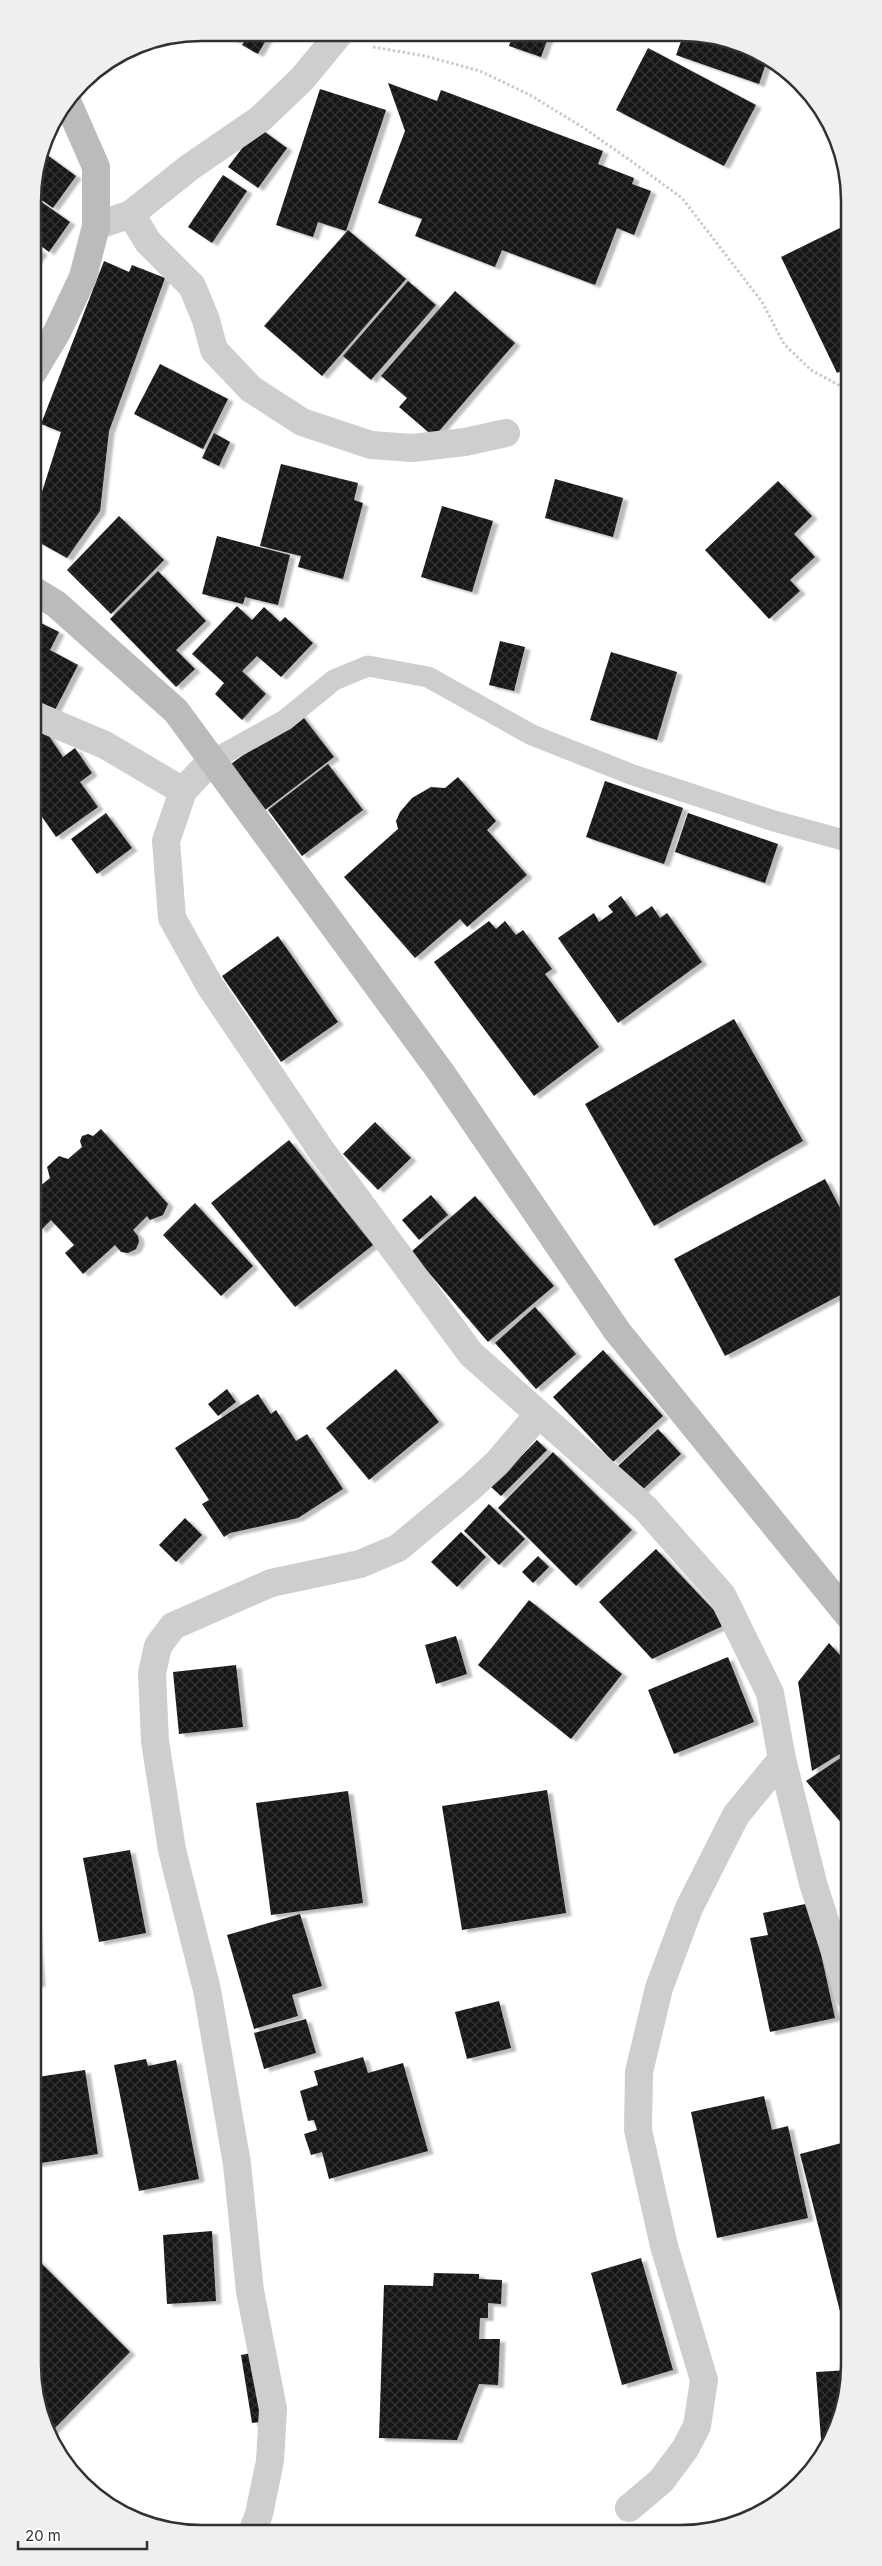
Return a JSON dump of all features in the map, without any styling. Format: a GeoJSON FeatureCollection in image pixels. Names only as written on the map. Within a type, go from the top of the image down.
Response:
{"type":"FeatureCollection","features":[{"type":"Feature","properties":{"kind":"street"},"geometry":{"type":"LineString","coordinates":[[96,226],[130,214],[190,167],[260,119],[302,79],[334,41]]}},
{"type":"Feature","properties":{"kind":"street"},"geometry":{"type":"LineString","coordinates":[[42,356],[82,278],[96,226],[96,167],[71,109]]}},
{"type":"Feature","properties":{"kind":"street"},"geometry":{"type":"LineString","coordinates":[[130,214],[148,242],[192,286],[206,320],[214,350],[251,389],[302,422],[371,445],[412,448],[465,442],[506,432]]}},
{"type":"Feature","properties":{"kind":"street"},"geometry":{"type":"LineString","coordinates":[[42,595],[56,604],[176,711],[440,1071],[617,1331],[840,1606]]}},
{"type":"Feature","properties":{"kind":"street"},"geometry":{"type":"LineString","coordinates":[[42,718],[105,745],[183,791]]}},
{"type":"Feature","properties":{"kind":"street"},"geometry":{"type":"LineString","coordinates":[[212,761],[183,791],[166,841],[172,918],[210,986],[321,1150],[471,1354],[646,1510],[722,1595],[770,1694],[782,1759],[813,1883],[840,1968]]}},
{"type":"Feature","properties":{"kind":"street"},"geometry":{"type":"LineString","coordinates":[[255,2525],[270,2461],[273,2409],[250,2291],[237,2164],[207,1990],[172,1850],[155,1741],[152,1673],[158,1646],[173,1626],[271,1583],[360,1564],[398,1548],[497,1463],[538,1415]]}},
{"type":"Feature","properties":{"kind":"street"},"geometry":{"type":"LineString","coordinates":[[629,2508],[661,2481],[685,2449],[697,2426],[704,2380],[664,2246],[638,2130],[639,2072],[659,1988],[689,1908],[736,1815],[782,1759]]}},
{"type":"Feature","properties":{"kind":"lane"},"geometry":{"type":"LineString","coordinates":[[212,761],[285,720],[334,680],[368,666],[428,677],[532,735],[632,775],[774,821],[841,839]]}},
{"type":"Feature","properties":{"kind":"path"},"geometry":{"type":"LineString","coordinates":[[356,41],[426,56],[480,71],[530,95],[584,128],[682,198],[762,302],[784,344],[811,370],[841,387]]}},
{"type":"Feature","properties":{"kind":"building"},"geometry":{"type":"Polygon","coordinates":[[[244,41],[265,41],[258,54],[242,45],[244,41]]]}},
{"type":"Feature","properties":{"kind":"building"},"geometry":{"type":"Polygon","coordinates":[[[511,41],[547,41],[541,57],[509,46],[511,41]]]}},
{"type":"Feature","properties":{"kind":"building"},"geometry":{"type":"Polygon","coordinates":[[[681,41],[712,44],[742,53],[765,66],[759,84],[676,55],[681,41]]]}},
{"type":"Feature","properties":{"kind":"building"},"geometry":{"type":"Polygon","coordinates":[[[648,48],[756,105],[724,166],[616,110],[648,48]]]}},
{"type":"Feature","properties":{"kind":"building"},"geometry":{"type":"Polygon","coordinates":[[[388,83],[437,101],[441,90],[603,151],[598,164],[634,178],[632,184],[651,191],[634,235],[617,228],[595,285],[502,250],[495,267],[415,236],[422,219],[378,203],[405,131],[388,83]]]}},
{"type":"Feature","properties":{"kind":"building"},"geometry":{"type":"Polygon","coordinates":[[[320,89],[386,110],[346,231],[318,222],[313,237],[276,225],[320,89]]]}},
{"type":"Feature","properties":{"kind":"building"},"geometry":{"type":"Polygon","coordinates":[[[258,127],[287,148],[258,188],[228,167],[258,127]]]}},
{"type":"Feature","properties":{"kind":"building"},"geometry":{"type":"Polygon","coordinates":[[[48,156],[76,176],[53,208],[42,200],[43,180],[48,156]]]}},
{"type":"Feature","properties":{"kind":"building"},"geometry":{"type":"Polygon","coordinates":[[[223,175],[247,191],[212,243],[188,227],[223,175]]]}},
{"type":"Feature","properties":{"kind":"building"},"geometry":{"type":"Polygon","coordinates":[[[42,202],[70,222],[49,252],[42,247],[42,202]]]}},
{"type":"Feature","properties":{"kind":"building"},"geometry":{"type":"Polygon","coordinates":[[[841,227],[841,371],[837,373],[781,257],[841,227]]]}},
{"type":"Feature","properties":{"kind":"building"},"geometry":{"type":"Polygon","coordinates":[[[348,230],[406,279],[322,376],[264,326],[348,230]]]}},
{"type":"Feature","properties":{"kind":"building"},"geometry":{"type":"Polygon","coordinates":[[[104,261],[129,272],[132,265],[165,278],[109,431],[100,511],[67,558],[42,544],[42,492],[61,432],[42,424],[104,261]]]}},
{"type":"Feature","properties":{"kind":"building"},"geometry":{"type":"Polygon","coordinates":[[[408,281],[436,305],[371,380],[343,356],[408,281]]]}},
{"type":"Feature","properties":{"kind":"building"},"geometry":{"type":"Polygon","coordinates":[[[455,291],[515,343],[434,437],[399,407],[407,398],[381,376],[455,291]]]}},
{"type":"Feature","properties":{"kind":"building"},"geometry":{"type":"Polygon","coordinates":[[[160,364],[228,399],[203,449],[134,414],[160,364]]]}},
{"type":"Feature","properties":{"kind":"building"},"geometry":{"type":"Polygon","coordinates":[[[214,433],[230,442],[219,466],[202,458],[214,433]]]}},
{"type":"Feature","properties":{"kind":"building"},"geometry":{"type":"Polygon","coordinates":[[[281,464],[358,483],[354,500],[363,503],[343,579],[298,567],[301,556],[260,546],[281,464]]]}},
{"type":"Feature","properties":{"kind":"building"},"geometry":{"type":"Polygon","coordinates":[[[555,479],[623,498],[613,537],[545,518],[555,479]]]}},
{"type":"Feature","properties":{"kind":"building"},"geometry":{"type":"Polygon","coordinates":[[[778,481],[812,516],[794,534],[815,557],[790,580],[800,591],[769,619],[705,550],[778,481]]]}},
{"type":"Feature","properties":{"kind":"building"},"geometry":{"type":"Polygon","coordinates":[[[442,506],[493,521],[472,592],[421,577],[442,506]]]}},
{"type":"Feature","properties":{"kind":"building"},"geometry":{"type":"Polygon","coordinates":[[[119,516],[164,560],[111,614],[67,570],[119,516]]]}},
{"type":"Feature","properties":{"kind":"building"},"geometry":{"type":"Polygon","coordinates":[[[217,536],[290,555],[278,605],[245,597],[243,604],[202,594],[217,536]]]}},
{"type":"Feature","properties":{"kind":"building"},"geometry":{"type":"Polygon","coordinates":[[[158,571],[206,621],[176,650],[195,669],[176,687],[110,619],[158,571]]]}},
{"type":"Feature","properties":{"kind":"building"},"geometry":{"type":"Polygon","coordinates":[[[237,606],[252,620],[264,607],[280,622],[285,617],[313,643],[281,677],[257,656],[242,671],[266,694],[242,720],[215,694],[224,683],[192,654],[237,606]]]}},
{"type":"Feature","properties":{"kind":"building"},"geometry":{"type":"Polygon","coordinates":[[[42,623],[59,632],[50,650],[78,665],[55,710],[42,703],[42,623]]]}},
{"type":"Feature","properties":{"kind":"building"},"geometry":{"type":"Polygon","coordinates":[[[500,641],[525,647],[514,691],[489,685],[500,641]]]}},
{"type":"Feature","properties":{"kind":"building"},"geometry":{"type":"Polygon","coordinates":[[[611,652],[677,672],[657,740],[590,720],[611,652]]]}},
{"type":"Feature","properties":{"kind":"building"},"geometry":{"type":"Polygon","coordinates":[[[300,713],[334,757],[265,810],[231,764],[300,713]]]}},
{"type":"Feature","properties":{"kind":"building"},"geometry":{"type":"Polygon","coordinates":[[[45,730],[63,757],[75,748],[92,773],[80,782],[98,807],[56,837],[42,816],[42,732],[45,730]]]}},
{"type":"Feature","properties":{"kind":"building"},"geometry":{"type":"Polygon","coordinates":[[[328,764],[363,810],[302,856],[268,810],[328,764]]]}},
{"type":"Feature","properties":{"kind":"building"},"geometry":{"type":"Polygon","coordinates":[[[458,777],[496,821],[487,830],[527,875],[467,927],[460,919],[415,958],[344,877],[398,829],[396,821],[400,812],[412,798],[431,787],[445,788],[458,777]]]}},
{"type":"Feature","properties":{"kind":"building"},"geometry":{"type":"Polygon","coordinates":[[[605,781],[683,808],[664,864],[586,837],[605,781]]]}},
{"type":"Feature","properties":{"kind":"building"},"geometry":{"type":"Polygon","coordinates":[[[106,813],[132,848],[97,874],[71,839],[106,813]]]}},
{"type":"Feature","properties":{"kind":"building"},"geometry":{"type":"Polygon","coordinates":[[[688,813],[778,844],[765,883],[675,852],[688,813]]]}},
{"type":"Feature","properties":{"kind":"building"},"geometry":{"type":"Polygon","coordinates":[[[621,896],[636,917],[652,906],[660,918],[667,913],[702,962],[618,1023],[558,938],[594,913],[599,922],[613,912],[608,906],[621,896]]]}},
{"type":"Feature","properties":{"kind":"building"},"geometry":{"type":"Polygon","coordinates":[[[489,921],[496,929],[505,921],[516,935],[523,930],[552,969],[545,974],[599,1047],[534,1096],[434,962],[489,921]]]}},
{"type":"Feature","properties":{"kind":"building"},"geometry":{"type":"Polygon","coordinates":[[[278,936],[338,1022],[281,1062],[222,976],[278,936]]]}},
{"type":"Feature","properties":{"kind":"building"},"geometry":{"type":"Polygon","coordinates":[[[734,1019],[803,1141],[654,1226],[585,1104],[734,1019]]]}},
{"type":"Feature","properties":{"kind":"building"},"geometry":{"type":"Polygon","coordinates":[[[375,1122],[411,1158],[378,1190],[343,1154],[375,1122]]]}},
{"type":"Feature","properties":{"kind":"building"},"geometry":{"type":"Polygon","coordinates":[[[101,1129],[168,1204],[163,1215],[150,1220],[147,1216],[133,1230],[138,1236],[139,1242],[136,1249],[128,1253],[121,1252],[115,1245],[83,1274],[65,1253],[74,1245],[51,1220],[42,1229],[42,1185],[50,1178],[47,1167],[59,1156],[68,1159],[82,1147],[80,1141],[82,1136],[88,1134],[93,1136],[101,1129]]]}},
{"type":"Feature","properties":{"kind":"building"},"geometry":{"type":"Polygon","coordinates":[[[289,1140],[373,1245],[295,1307],[211,1203],[289,1140]]]}},
{"type":"Feature","properties":{"kind":"building"},"geometry":{"type":"Polygon","coordinates":[[[825,1179],[841,1209],[840,1295],[725,1356],[674,1259],[825,1179]]]}},
{"type":"Feature","properties":{"kind":"building"},"geometry":{"type":"Polygon","coordinates":[[[431,1195],[448,1215],[419,1240],[402,1220],[431,1195]]]}},
{"type":"Feature","properties":{"kind":"building"},"geometry":{"type":"Polygon","coordinates":[[[475,1196],[554,1286],[488,1342],[411,1252],[475,1196]]]}},
{"type":"Feature","properties":{"kind":"building"},"geometry":{"type":"Polygon","coordinates":[[[195,1203],[253,1266],[221,1296],[163,1235],[195,1203]]]}},
{"type":"Feature","properties":{"kind":"building"},"geometry":{"type":"Polygon","coordinates":[[[535,1307],[576,1354],[536,1389],[495,1343],[535,1307]]]}},
{"type":"Feature","properties":{"kind":"building"},"geometry":{"type":"Polygon","coordinates":[[[603,1350],[663,1416],[613,1462],[553,1397],[603,1350]]]}},
{"type":"Feature","properties":{"kind":"building"},"geometry":{"type":"Polygon","coordinates":[[[396,1369],[439,1422],[369,1480],[326,1428],[396,1369]]]}},
{"type":"Feature","properties":{"kind":"building"},"geometry":{"type":"Polygon","coordinates":[[[227,1389],[236,1402],[218,1416],[208,1404],[227,1389]]]}},
{"type":"Feature","properties":{"kind":"building"},"geometry":{"type":"Polygon","coordinates":[[[258,1394],[271,1414],[276,1410],[296,1441],[307,1434],[343,1489],[298,1518],[230,1533],[224,1537],[202,1504],[209,1500],[175,1448],[258,1394]]]}},
{"type":"Feature","properties":{"kind":"building"},"geometry":{"type":"Polygon","coordinates":[[[658,1429],[681,1454],[640,1492],[617,1467],[658,1429]]]}},
{"type":"Feature","properties":{"kind":"building"},"geometry":{"type":"Polygon","coordinates":[[[537,1440],[547,1450],[501,1496],[491,1487],[537,1440]]]}},
{"type":"Feature","properties":{"kind":"building"},"geometry":{"type":"Polygon","coordinates":[[[553,1452],[632,1530],[576,1586],[498,1508],[553,1452]]]}},
{"type":"Feature","properties":{"kind":"building"},"geometry":{"type":"Polygon","coordinates":[[[489,1504],[525,1539],[499,1565],[464,1531],[489,1504]]]}},
{"type":"Feature","properties":{"kind":"building"},"geometry":{"type":"Polygon","coordinates":[[[185,1518],[202,1535],[176,1562],[159,1545],[185,1518]]]}},
{"type":"Feature","properties":{"kind":"building"},"geometry":{"type":"Polygon","coordinates":[[[461,1532],[486,1557],[457,1587],[431,1562],[461,1532]]]}},
{"type":"Feature","properties":{"kind":"building"},"geometry":{"type":"Polygon","coordinates":[[[656,1549],[727,1624],[652,1659],[599,1602],[656,1549]]]}},
{"type":"Feature","properties":{"kind":"building"},"geometry":{"type":"Polygon","coordinates":[[[538,1556],[549,1567],[533,1583],[522,1572],[538,1556]]]}},
{"type":"Feature","properties":{"kind":"building"},"geometry":{"type":"Polygon","coordinates":[[[529,1600],[622,1674],[571,1739],[478,1665],[529,1600]]]}},
{"type":"Feature","properties":{"kind":"building"},"geometry":{"type":"Polygon","coordinates":[[[456,1636],[467,1674],[436,1684],[425,1645],[456,1636]]]}},
{"type":"Feature","properties":{"kind":"building"},"geometry":{"type":"Polygon","coordinates":[[[829,1643],[840,1656],[840,1754],[812,1771],[798,1682],[829,1643]]]}},
{"type":"Feature","properties":{"kind":"building"},"geometry":{"type":"Polygon","coordinates":[[[728,1657],[754,1722],[674,1754],[648,1690],[728,1657]]]}},
{"type":"Feature","properties":{"kind":"building"},"geometry":{"type":"Polygon","coordinates":[[[236,1665],[243,1727],[179,1734],[173,1672],[236,1665]]]}},
{"type":"Feature","properties":{"kind":"building"},"geometry":{"type":"Polygon","coordinates":[[[840,1758],[840,1822],[806,1781],[840,1758]]]}},
{"type":"Feature","properties":{"kind":"building"},"geometry":{"type":"Polygon","coordinates":[[[547,1790],[566,1913],[462,1930],[442,1806],[547,1790]]]}},
{"type":"Feature","properties":{"kind":"building"},"geometry":{"type":"Polygon","coordinates":[[[348,1791],[363,1903],[271,1915],[256,1803],[348,1791]]]}},
{"type":"Feature","properties":{"kind":"building"},"geometry":{"type":"Polygon","coordinates":[[[130,1850],[146,1933],[99,1942],[83,1858],[130,1850]]]}},
{"type":"Feature","properties":{"kind":"building"},"geometry":{"type":"Polygon","coordinates":[[[810,1903],[835,2018],[770,2032],[750,1938],[768,1935],[763,1913],[810,1903]]]}},
{"type":"Feature","properties":{"kind":"building"},"geometry":{"type":"Polygon","coordinates":[[[300,1914],[322,1986],[292,1995],[298,2016],[254,2029],[227,1935],[300,1914]]]}},
{"type":"Feature","properties":{"kind":"building"},"geometry":{"type":"Polygon","coordinates":[[[499,2001],[511,2048],[467,2059],[455,2012],[499,2001]]]}},
{"type":"Feature","properties":{"kind":"building"},"geometry":{"type":"Polygon","coordinates":[[[306,2019],[316,2053],[264,2069],[254,2033],[306,2019]]]}},
{"type":"Feature","properties":{"kind":"building"},"geometry":{"type":"Polygon","coordinates":[[[363,2057],[368,2073],[403,2063],[428,2151],[329,2179],[322,2152],[311,2155],[304,2134],[317,2130],[314,2120],[308,2121],[300,2091],[318,2085],[314,2071],[363,2057]]]}},
{"type":"Feature","properties":{"kind":"building"},"geometry":{"type":"Polygon","coordinates":[[[146,2059],[148,2066],[176,2060],[199,2179],[139,2191],[114,2065],[146,2059]]]}},
{"type":"Feature","properties":{"kind":"building"},"geometry":{"type":"Polygon","coordinates":[[[85,2070],[98,2154],[41,2163],[41,2076],[85,2070]]]}},
{"type":"Feature","properties":{"kind":"building"},"geometry":{"type":"Polygon","coordinates":[[[764,2096],[772,2130],[788,2126],[808,2218],[717,2238],[691,2112],[764,2096]]]}},
{"type":"Feature","properties":{"kind":"building"},"geometry":{"type":"Polygon","coordinates":[[[840,2143],[840,2312],[800,2154],[840,2143]]]}},
{"type":"Feature","properties":{"kind":"building"},"geometry":{"type":"Polygon","coordinates":[[[212,2231],[216,2301],[167,2304],[163,2235],[212,2231]]]}},
{"type":"Feature","properties":{"kind":"building"},"geometry":{"type":"Polygon","coordinates":[[[641,2258],[673,2370],[622,2385],[591,2273],[641,2258]]]}},
{"type":"Feature","properties":{"kind":"building"},"geometry":{"type":"Polygon","coordinates":[[[41,2263],[130,2352],[54,2429],[44,2396],[41,2365],[41,2263]]]}},
{"type":"Feature","properties":{"kind":"building"},"geometry":{"type":"Polygon","coordinates":[[[434,2273],[479,2274],[479,2279],[502,2280],[501,2304],[488,2303],[488,2318],[480,2318],[479,2339],[500,2339],[498,2385],[479,2384],[457,2440],[379,2438],[384,2285],[433,2286],[434,2273]]]}},
{"type":"Feature","properties":{"kind":"building"},"geometry":{"type":"Polygon","coordinates":[[[256,2352],[267,2421],[252,2423],[241,2355],[256,2352]]]}},
{"type":"Feature","properties":{"kind":"building"},"geometry":{"type":"Polygon","coordinates":[[[840,2371],[838,2396],[829,2426],[821,2441],[816,2372],[840,2371]]]}}]}
